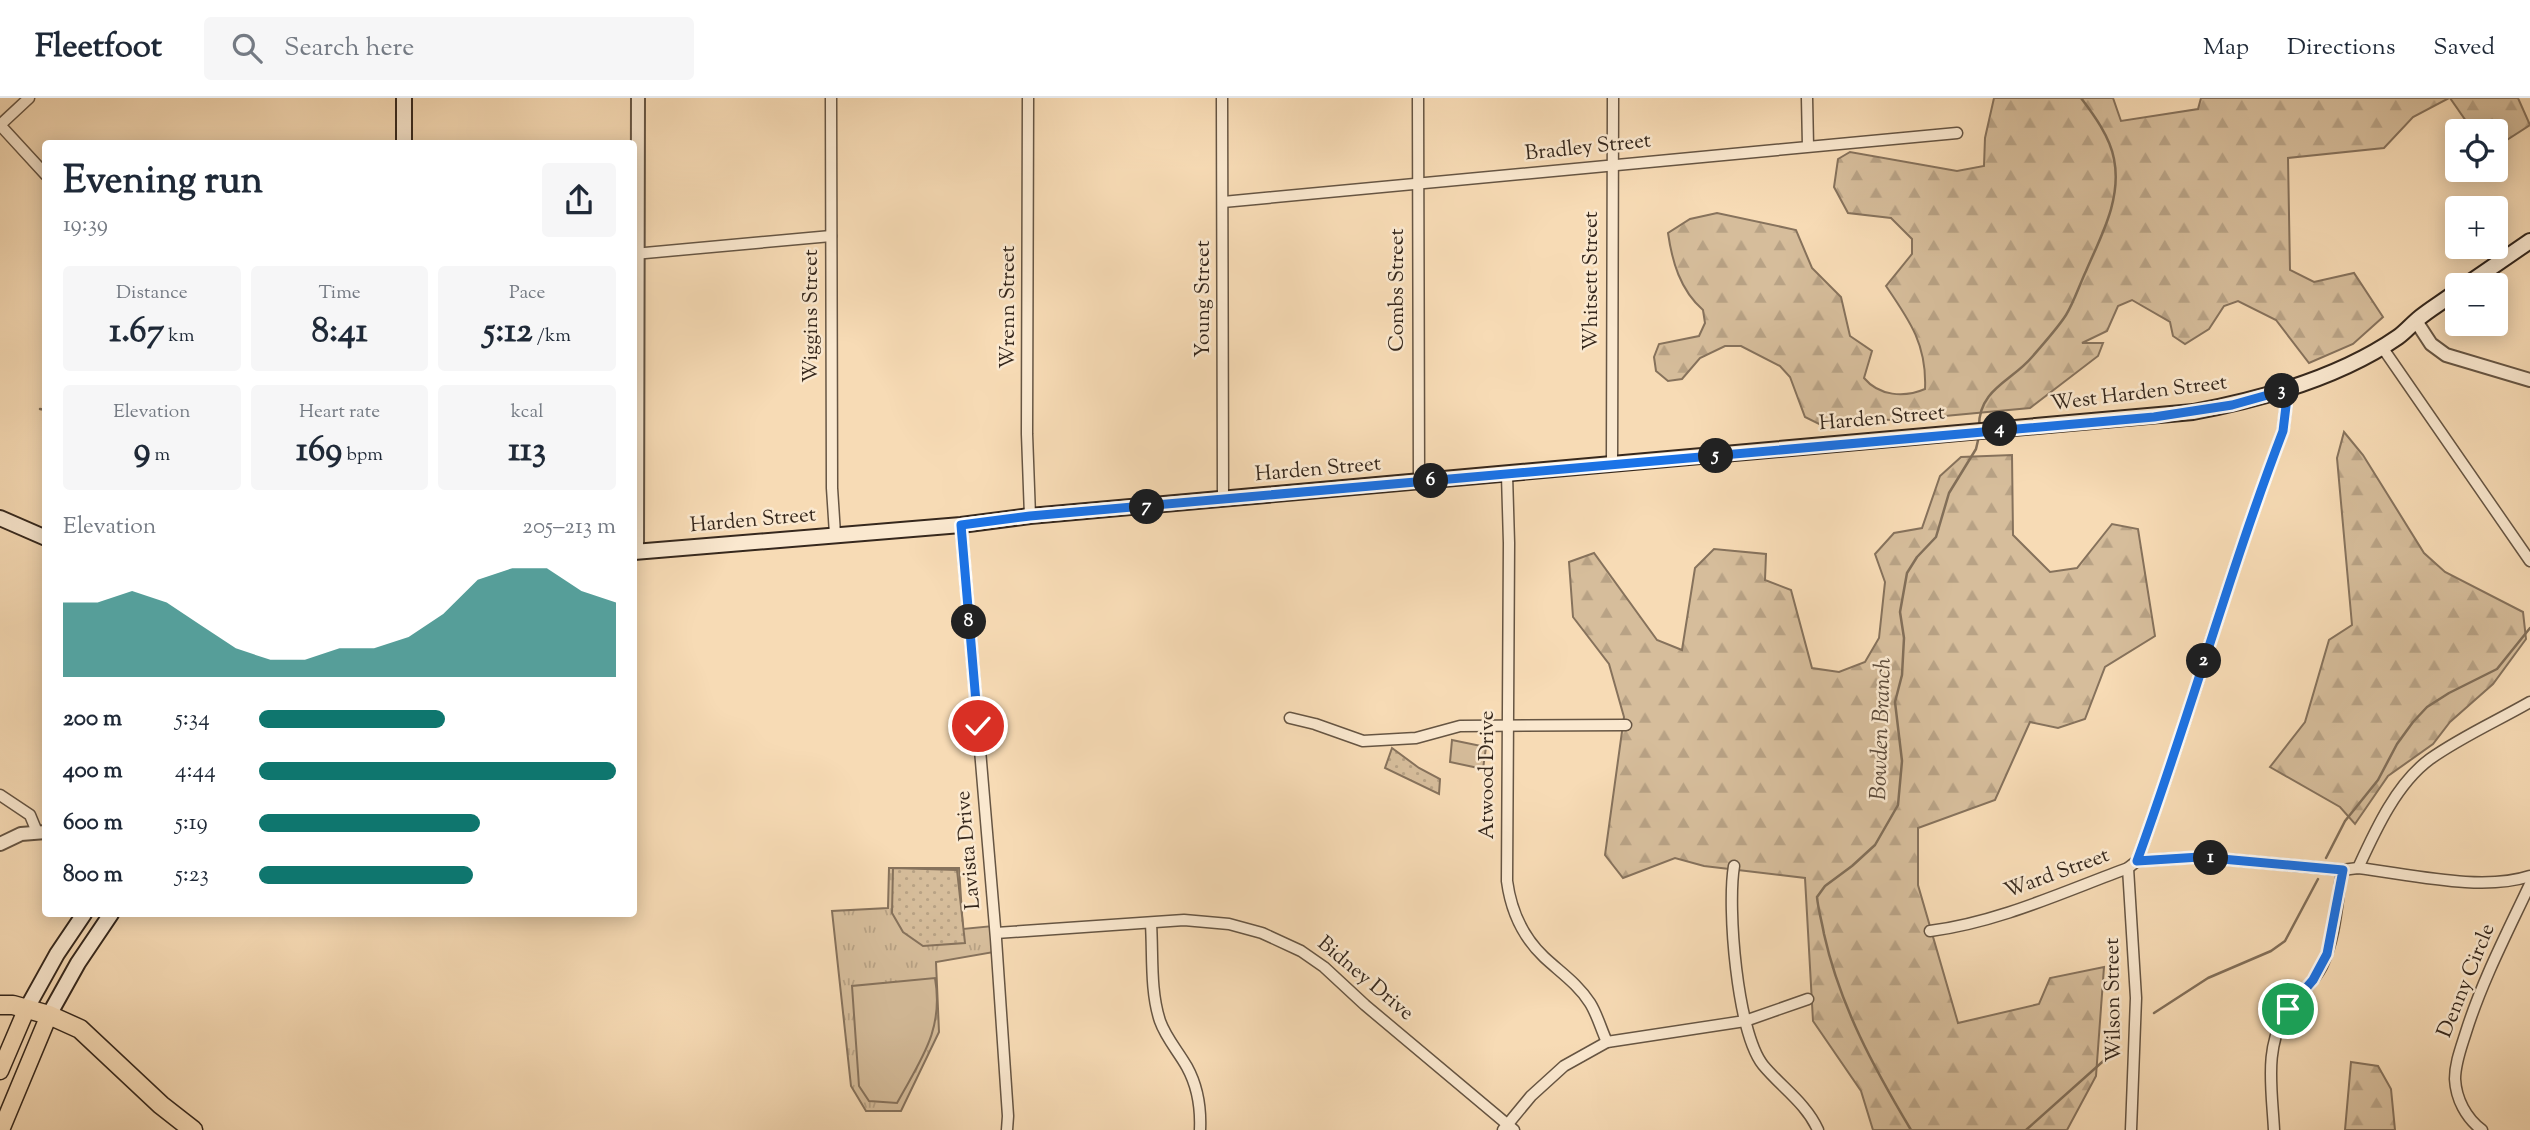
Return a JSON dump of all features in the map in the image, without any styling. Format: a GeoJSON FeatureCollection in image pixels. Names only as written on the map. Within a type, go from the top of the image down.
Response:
{"type":"FeatureCollection","features":[{"type":"Feature","properties":{"kind":"highway"},"geometry":{"type":"LineString","coordinates":[[0,1005],[27,1008],[67,1021],[80,1029],[161,1105],[193,1130]]}},
{"type":"Feature","properties":{"kind":"main road"},"geometry":{"type":"LineString","coordinates":[[404,98],[404,140]]}},
{"type":"Feature","properties":{"kind":"main road"},"geometry":{"type":"LineString","coordinates":[[2483,273],[2530,240]]}},
{"type":"Feature","properties":{"kind":"main road","name":"West Harden Street"},"geometry":{"type":"LineString","coordinates":[[2005,429],[2193,412],[2232,405],[2282,391],[2382,347],[2445,300]]}},
{"type":"Feature","properties":{"kind":"main road","name":"Harden Street"},"geometry":{"type":"LineString","coordinates":[[637,552],[961,525],[1030,516],[2005,429]]}},
{"type":"Feature","properties":{"kind":"main road"},"geometry":{"type":"LineString","coordinates":[[0,518],[42,536]]}},
{"type":"Feature","properties":{"kind":"main road"},"geometry":{"type":"LineString","coordinates":[[0,1071],[27,1008],[51,964],[82,917]]}},
{"type":"Feature","properties":{"kind":"main road"},"geometry":{"type":"LineString","coordinates":[[1,1130],[49,1015],[78,963],[109,917]]}},
{"type":"Feature","properties":{"kind":"street"},"geometry":{"type":"LineString","coordinates":[[29,98],[0,125],[42,171]]}},
{"type":"Feature","properties":{"kind":"street"},"geometry":{"type":"LineString","coordinates":[[637,150],[638,98]]}},
{"type":"Feature","properties":{"kind":"street","name":"Wiggins Street"},"geometry":{"type":"LineString","coordinates":[[831,98],[832,475],[835,534]]}},
{"type":"Feature","properties":{"kind":"street","name":"Wrenn Street"},"geometry":{"type":"LineString","coordinates":[[1028,98],[1027,434],[1030,516]]}},
{"type":"Feature","properties":{"kind":"street","name":"Young Street"},"geometry":{"type":"LineString","coordinates":[[1222,98],[1223,500]]}},
{"type":"Feature","properties":{"kind":"street","name":"Combs Street"},"geometry":{"type":"LineString","coordinates":[[1418,98],[1419,482]]}},
{"type":"Feature","properties":{"kind":"street","name":"Whitsett Street"},"geometry":{"type":"LineString","coordinates":[[1612,464],[1613,98]]}},
{"type":"Feature","properties":{"kind":"street"},"geometry":{"type":"LineString","coordinates":[[1807,98],[1808,146]]}},
{"type":"Feature","properties":{"kind":"street","name":"Bradley Street"},"geometry":{"type":"LineString","coordinates":[[1223,202],[1957,133]]}},
{"type":"Feature","properties":{"kind":"street"},"geometry":{"type":"LineString","coordinates":[[637,254],[831,236]]}},
{"type":"Feature","properties":{"kind":"street"},"geometry":{"type":"LineString","coordinates":[[2416,321],[2431,344],[2446,355],[2530,380]]}},
{"type":"Feature","properties":{"kind":"street"},"geometry":{"type":"LineString","coordinates":[[2382,347],[2530,561]]}},
{"type":"Feature","properties":{"kind":"street"},"geometry":{"type":"LineString","coordinates":[[2137,861],[2213,630],[2283,431],[2286,406],[2282,391]]}},
{"type":"Feature","properties":{"kind":"street","name":"Atwood Drive"},"geometry":{"type":"LineString","coordinates":[[1507,475],[1507,881],[1514,913],[1525,934],[1591,1004],[1607,1042]]}},
{"type":"Feature","properties":{"kind":"street","name":"Lavista Drive"},"geometry":{"type":"LineString","coordinates":[[961,525],[996,933],[1007,1130]]}},
{"type":"Feature","properties":{"kind":"street"},"geometry":{"type":"LineString","coordinates":[[2358,868],[2392,803],[2413,775],[2429,760],[2530,702]]}},
{"type":"Feature","properties":{"kind":"street"},"geometry":{"type":"LineString","coordinates":[[1290,718],[1363,741],[1397,741],[1460,726],[1626,725]]}},
{"type":"Feature","properties":{"kind":"street"},"geometry":{"type":"LineString","coordinates":[[0,794],[30,815],[41,832],[21,834],[0,844]]}},
{"type":"Feature","properties":{"kind":"street","name":"Ward Street"},"geometry":{"type":"LineString","coordinates":[[1930,931],[1976,923],[2001,915],[2128,868],[2137,861],[2200,857],[2343,870],[2358,868],[2477,884],[2512,881],[2530,876]]}},
{"type":"Feature","properties":{"kind":"street"},"geometry":{"type":"LineString","coordinates":[[1734,866],[1731,919],[1745,1021],[1754,1048],[1763,1064],[1805,1108],[1818,1130]]}},
{"type":"Feature","properties":{"kind":"street","name":"Wilson Street"},"geometry":{"type":"LineString","coordinates":[[2128,868],[2136,998],[2131,1130]]}},
{"type":"Feature","properties":{"kind":"street"},"geometry":{"type":"LineString","coordinates":[[2274,1130],[2270,1064],[2275,1035],[2288,1009],[2313,980],[2327,954],[2343,870]]}},
{"type":"Feature","properties":{"kind":"street","name":"Denny Circle"},"geometry":{"type":"LineString","coordinates":[[2482,1130],[2468,1117],[2458,1094],[2455,1082],[2458,1058],[2484,982],[2530,884]]}},
{"type":"Feature","properties":{"kind":"street","name":"Bidney Drive"},"geometry":{"type":"LineString","coordinates":[[996,933],[1184,920],[1229,924],[1262,933],[1301,951],[1324,967],[1508,1128]]}},
{"type":"Feature","properties":{"kind":"street"},"geometry":{"type":"LineString","coordinates":[[1151,924],[1159,1018],[1194,1081],[1200,1111],[1200,1130]]}},
{"type":"Feature","properties":{"kind":"street"},"geometry":{"type":"LineString","coordinates":[[1508,1128],[1531,1096],[1564,1066],[1607,1042],[1745,1021],[1808,999]]}},
{"type":"Feature","properties":{"kind":"green space"},"geometry":{"type":"Polygon","coordinates":[[[1994,98],[2113,98],[2121,121],[2198,109],[2201,98],[2449,98],[2413,117],[2384,148],[2288,158],[2290,270],[2314,282],[2354,273],[2383,317],[2353,344],[2309,363],[2276,320],[2238,301],[2224,306],[2209,329],[2185,344],[2173,336],[2170,322],[2132,300],[2118,306],[2107,331],[2082,343],[2103,343],[2098,356],[2030,408],[1902,420],[1831,419],[1819,424],[1805,417],[1790,377],[1780,366],[1741,346],[1725,346],[1700,358],[1682,379],[1668,381],[1656,371],[1654,357],[1659,344],[1699,336],[1705,323],[1703,310],[1688,293],[1678,274],[1668,233],[1690,219],[1717,213],[1796,230],[1812,268],[1841,297],[1850,336],[1872,351],[1864,378],[1877,389],[1892,394],[1909,394],[1925,389],[1920,346],[1909,322],[1886,286],[1912,254],[1912,239],[1891,218],[1848,213],[1834,187],[1838,159],[1850,152],[1957,171],[1984,166],[1985,138],[1994,98]]]}},
{"type":"Feature","properties":{"kind":"green space"},"geometry":{"type":"Polygon","coordinates":[[[2450,98],[2518,98],[2530,125],[2508,139],[2508,119],[2465,119],[2450,98]]]}},
{"type":"Feature","properties":{"kind":"green space"},"geometry":{"type":"Polygon","coordinates":[[[2344,432],[2363,455],[2424,553],[2445,572],[2523,612],[2526,639],[2493,684],[2450,722],[2433,744],[2388,776],[2355,824],[2340,807],[2270,767],[2305,722],[2329,640],[2352,625],[2337,458],[2344,432]]]}},
{"type":"Feature","properties":{"kind":"green space"},"geometry":{"type":"Polygon","coordinates":[[[2012,455],[2013,535],[2050,572],[2077,568],[2112,524],[2138,529],[2155,636],[2105,667],[2085,719],[2058,728],[2030,722],[1995,800],[1918,828],[1918,885],[1958,1023],[2039,1004],[2050,978],[2104,967],[2096,1076],[2067,1130],[1873,1130],[1861,1091],[1813,1021],[1805,878],[1704,866],[1675,858],[1623,878],[1605,855],[1624,717],[1609,664],[1573,617],[1569,562],[1594,553],[1657,640],[1682,650],[1695,568],[1714,549],[1766,554],[1765,580],[1791,590],[1812,668],[1839,672],[1865,662],[1879,638],[1885,582],[1875,554],[1894,533],[1922,528],[1940,476],[1961,457],[2012,455]]]}},
{"type":"Feature","properties":{"kind":"green space"},"geometry":{"type":"Polygon","coordinates":[[[1452,740],[1486,747],[1483,769],[1450,762],[1452,740]]]}},
{"type":"Feature","properties":{"kind":"green space"},"geometry":{"type":"Polygon","coordinates":[[[1392,748],[1419,768],[1440,779],[1439,794],[1385,768],[1392,748]]]}},
{"type":"Feature","properties":{"kind":"green space"},"geometry":{"type":"Polygon","coordinates":[[[889,868],[959,868],[963,929],[993,926],[994,952],[936,962],[939,1032],[901,1111],[866,1111],[851,1086],[832,911],[888,908],[889,868]]]}},
{"type":"Feature","properties":{"kind":"green space"},"geometry":{"type":"Polygon","coordinates":[[[893,868],[957,870],[965,943],[923,946],[903,932],[892,913],[893,868]]]}},
{"type":"Feature","properties":{"kind":"green space"},"geometry":{"type":"Polygon","coordinates":[[[935,978],[937,996],[933,1029],[914,1072],[897,1103],[869,1101],[859,1086],[852,986],[935,978]]]}},
{"type":"Feature","properties":{"kind":"green space"},"geometry":{"type":"Polygon","coordinates":[[[2351,1062],[2378,1066],[2391,1089],[2395,1130],[2345,1130],[2351,1062]]]}},
{"type":"Feature","properties":{"kind":"waterway","name":"Bowden Branch"},"geometry":{"type":"LineString","coordinates":[[1979,426],[1980,413],[1990,394],[2032,357],[2066,315],[2109,217],[2115,188],[2114,159],[2105,135],[2081,98]]}},
{"type":"Feature","properties":{"kind":"waterway","name":"Bowden Branch"},"geometry":{"type":"LineString","coordinates":[[1911,1130],[1871,1060],[1849,1011],[1831,961],[1817,897],[1825,886],[1875,845],[1898,805],[1902,761],[1895,702],[1902,675],[1904,638],[1900,612],[1907,573],[1917,557],[1936,537],[1949,493],[1976,449],[1979,436]]}},
{"type":"Feature","properties":{"kind":"waterway"},"geometry":{"type":"LineString","coordinates":[[2326,858],[2345,821],[2378,780],[2397,744],[2413,722],[2427,707],[2449,693],[2497,669],[2530,628]]}},
{"type":"Feature","properties":{"kind":"waterway"},"geometry":{"type":"LineString","coordinates":[[2154,1013],[2208,978],[2271,951],[2285,941],[2318,879]]}},
{"type":"Feature","properties":{"kind":"waterway"},"geometry":{"type":"LineString","coordinates":[[2026,1130],[2119,1047]]}},
{"type":"Feature","properties":{"kind":"route"},"geometry":{"type":"LineString","coordinates":[[978,726],[961,525],[1030,516],[2154,417],[2232,405],[2282,391],[2286,406],[2283,431],[2213,630],[2137,861],[2200,857],[2343,870],[2327,954],[2313,980],[2288,1009]]}}]}
